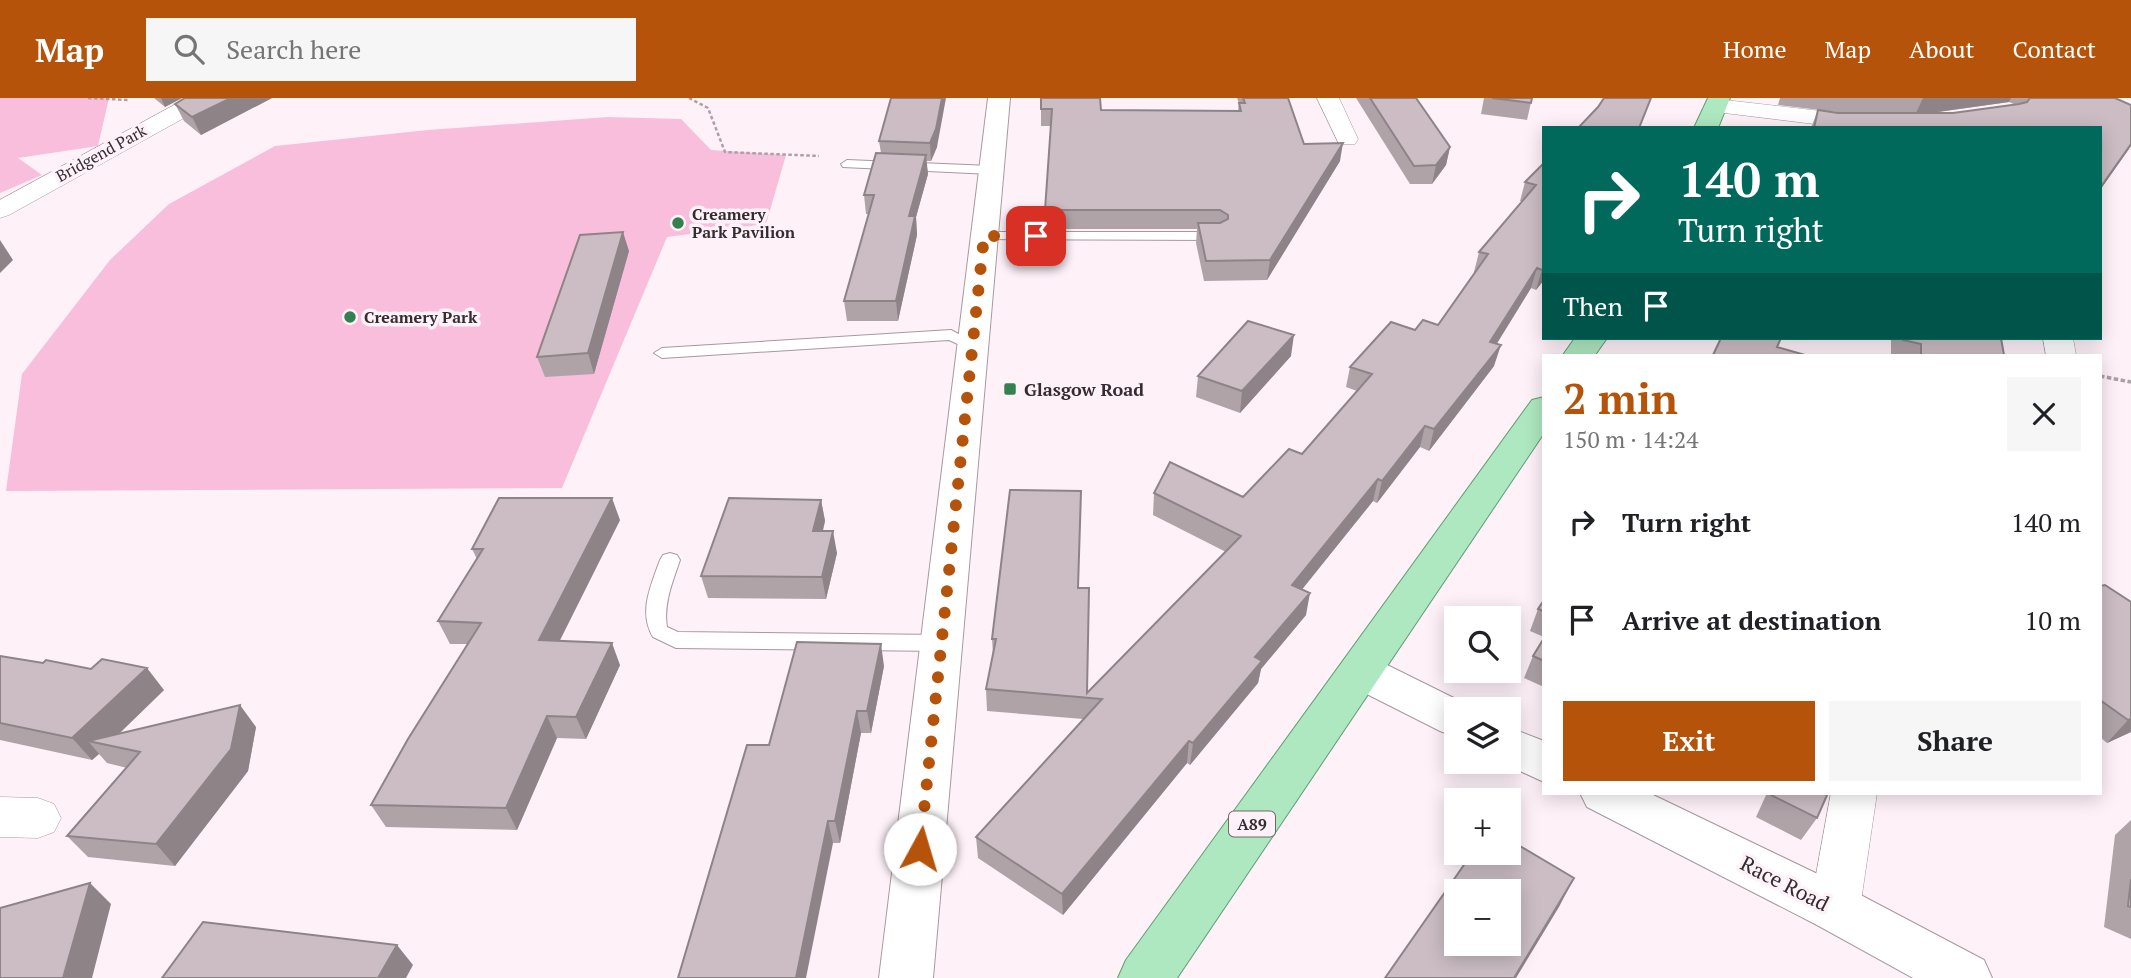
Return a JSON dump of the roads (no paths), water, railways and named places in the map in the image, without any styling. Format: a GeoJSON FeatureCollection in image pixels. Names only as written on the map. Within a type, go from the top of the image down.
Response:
{"type":"FeatureCollection","features":[{"type":"Feature","properties":{"kind":"main road"},"geometry":{"type":"LineString","coordinates":[[906,978],[999,98]]}},
{"type":"Feature","properties":{"kind":"main road"},"geometry":{"type":"LineString","coordinates":[[1707,126],[1717,102]]}},
{"type":"Feature","properties":{"kind":"main road","name":"A89"},"geometry":{"type":"LineString","coordinates":[[1145,978],[1542,410]]}},
{"type":"Feature","properties":{"kind":"main road"},"geometry":{"type":"LineString","coordinates":[[1360,671],[1444,713]]}},
{"type":"Feature","properties":{"kind":"main road"},"geometry":{"type":"LineString","coordinates":[[1521,751],[1542,761]]}},
{"type":"Feature","properties":{"kind":"main road","name":"Race Road"},"geometry":{"type":"LineString","coordinates":[[1608,795],[1835,908],[1965,978]]}},
{"type":"Feature","properties":{"kind":"street","name":"Bridgend Park"},"geometry":{"type":"LineString","coordinates":[[0,210],[203,98]]}},
{"type":"Feature","properties":{"kind":"street"},"geometry":{"type":"LineString","coordinates":[[1328,98],[1347,139]]}},
{"type":"Feature","properties":{"kind":"street"},"geometry":{"type":"LineString","coordinates":[[1717,102],[1837,122],[1889,124]]}},
{"type":"Feature","properties":{"kind":"street"},"geometry":{"type":"LineString","coordinates":[[1835,908],[1854,795]]}},
{"type":"Feature","properties":{"kind":"lane"},"geometry":{"type":"LineString","coordinates":[[847,164],[991,170]]}},
{"type":"Feature","properties":{"kind":"lane"},"geometry":{"type":"LineString","coordinates":[[984,236],[1218,236]]}},
{"type":"Feature","properties":{"kind":"lane"},"geometry":{"type":"LineString","coordinates":[[662,353],[951,335],[973,346]]}},
{"type":"Feature","properties":{"kind":"lane"},"geometry":{"type":"LineString","coordinates":[[670,560],[656,606],[656,624],[660,632],[676,640],[943,643]]}},
{"type":"Feature","properties":{"kind":"place","name":"Creamery Park Pavilion"},"geometry":{"type":"Point","coordinates":[678,223]}},
{"type":"Feature","properties":{"kind":"place","name":"Creamery Park"},"geometry":{"type":"Point","coordinates":[350,317]}},
{"type":"Feature","properties":{"kind":"place","name":"Glasgow Road"},"geometry":{"type":"Point","coordinates":[1010,389]}}]}
